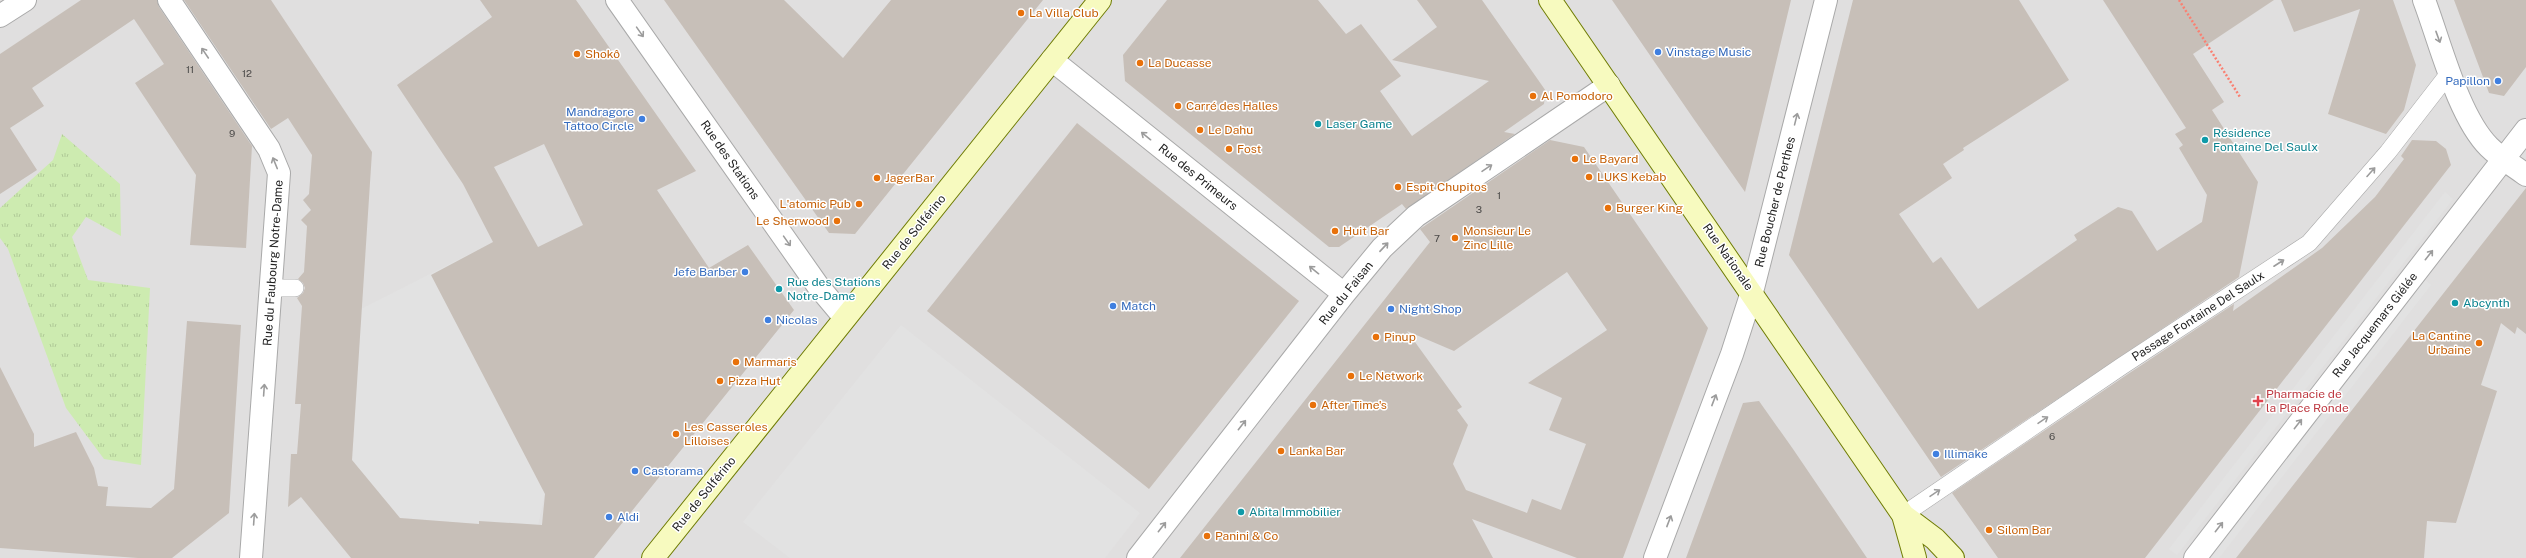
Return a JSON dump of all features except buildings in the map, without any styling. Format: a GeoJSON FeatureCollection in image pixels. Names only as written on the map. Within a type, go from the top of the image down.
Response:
{"type":"FeatureCollection","features":[{"type":"Feature","properties":{"kind":"street"},"geometry":{"type":"LineString","coordinates":[[0,16],[25,0]]}},
{"type":"Feature","properties":{"kind":"street","name":"Rue du Faubourg Notre-Dame"},"geometry":{"type":"LineString","coordinates":[[169,0],[269,149],[279,173],[251,558]]}},
{"type":"Feature","properties":{"kind":"street","name":"Rue des Stations"},"geometry":{"type":"LineString","coordinates":[[617,0],[818,286],[844,318]]}},
{"type":"Feature","properties":{"kind":"street","name":"Rue de Solférino"},"geometry":{"type":"LineString","coordinates":[[653,558],[1100,0]]}},
{"type":"Feature","properties":{"kind":"street","name":"Rue Nationale"},"geometry":{"type":"LineString","coordinates":[[1550,0],[1752,292],[1903,515],[1916,558]]}},
{"type":"Feature","properties":{"kind":"street","name":"Rue Boucher de Perthes"},"geometry":{"type":"LineString","coordinates":[[1655,558],[1732,354],[1752,292],[1826,0]]}},
{"type":"Feature","properties":{"kind":"street"},"geometry":{"type":"LineString","coordinates":[[2424,0],[2450,72],[2477,132],[2490,148],[2526,175]]}},
{"type":"Feature","properties":{"kind":"street","name":"Rue des Primeurs"},"geometry":{"type":"LineString","coordinates":[[1052,60],[1344,294]]}},
{"type":"Feature","properties":{"kind":"street","name":"Rue du Faisan"},"geometry":{"type":"LineString","coordinates":[[1138,558],[1344,294],[1382,248],[1416,216],[1609,85]]}},
{"type":"Feature","properties":{"kind":"street","name":"Rue Jacquemars Giélée"},"geometry":{"type":"LineString","coordinates":[[2195,558],[2526,130]]}},
{"type":"Feature","properties":{"kind":"street","name":"Rue Nationale"},"geometry":{"type":"LineString","coordinates":[[1903,515],[1935,539],[1953,558]]}},
{"type":"Feature","properties":{"kind":"lane","name":"Passage Fontaine Del Saulx"},"geometry":{"type":"LineString","coordinates":[[1903,515],[2122,366],[2309,243],[2388,152],[2450,72]]}},
{"type":"Feature","properties":{"kind":"lane"},"geometry":{"type":"LineString","coordinates":[[271,288],[295,288]]}},
{"type":"Feature","properties":{"kind":"path"},"geometry":{"type":"LineString","coordinates":[[2179,0],[2240,97]]}},
{"type":"Feature","properties":{"kind":"shaded area"},"geometry":{"type":"Polygon","coordinates":[[[0,0],[2526,0],[2526,558],[0,558],[0,0]]]}},
{"type":"Feature","properties":{"kind":"shaded area"},"geometry":{"type":"Polygon","coordinates":[[[494,167],[636,434],[545,494],[538,525],[479,524],[400,518],[352,460],[361,309],[493,242],[478,176],[494,167]]]}},
{"type":"Feature","properties":{"kind":"shaded area"},"geometry":{"type":"Polygon","coordinates":[[[2445,192],[2453,199],[2177,555],[2169,549],[2445,192]]]}},
{"type":"Feature","properties":{"kind":"shaded area"},"geometry":{"type":"Polygon","coordinates":[[[2424,279],[2431,285],[2219,558],[2206,558],[2424,279]]]}},
{"type":"Feature","properties":{"kind":"shaded area"},"geometry":{"type":"Polygon","coordinates":[[[901,325],[1140,513],[1105,558],[790,558],[743,522],[901,325]]]}},
{"type":"Feature","properties":{"kind":"green space"},"geometry":{"type":"Polygon","coordinates":[[[62,134],[120,184],[121,236],[86,217],[72,237],[88,280],[150,288],[141,465],[104,459],[66,408],[8,249],[0,238],[0,208],[53,160],[62,134]]]}},
{"type":"Feature","properties":{"kind":"place","name":"La Villa Club"},"geometry":{"type":"Point","coordinates":[1021,13]}},
{"type":"Feature","properties":{"kind":"place","name":"Vinstage Music"},"geometry":{"type":"Point","coordinates":[1658,52]}},
{"type":"Feature","properties":{"kind":"place","name":"Shokô"},"geometry":{"type":"Point","coordinates":[577,54]}},
{"type":"Feature","properties":{"kind":"place","name":"La Ducasse"},"geometry":{"type":"Point","coordinates":[1140,63]}},
{"type":"Feature","properties":{"kind":"place","name":"Papillon"},"geometry":{"type":"Point","coordinates":[2498,81]}},
{"type":"Feature","properties":{"kind":"place","name":"Al Pomodoro"},"geometry":{"type":"Point","coordinates":[1533,96]}},
{"type":"Feature","properties":{"kind":"place","name":"Carré des Halles"},"geometry":{"type":"Point","coordinates":[1178,106]}},
{"type":"Feature","properties":{"kind":"place","name":"Mandragore Tattoo Circle"},"geometry":{"type":"Point","coordinates":[642,119]}},
{"type":"Feature","properties":{"kind":"place","name":"Laser Game"},"geometry":{"type":"Point","coordinates":[1318,124]}},
{"type":"Feature","properties":{"kind":"place","name":"Le Dahu"},"geometry":{"type":"Point","coordinates":[1200,130]}},
{"type":"Feature","properties":{"kind":"place","name":"Résidence Fontaine Del Saulx"},"geometry":{"type":"Point","coordinates":[2205,140]}},
{"type":"Feature","properties":{"kind":"place","name":"Fost"},"geometry":{"type":"Point","coordinates":[1229,149]}},
{"type":"Feature","properties":{"kind":"place","name":"Le Bayard"},"geometry":{"type":"Point","coordinates":[1575,159]}},
{"type":"Feature","properties":{"kind":"place","name":"LUKS Kebab"},"geometry":{"type":"Point","coordinates":[1589,177]}},
{"type":"Feature","properties":{"kind":"place","name":"JagerBar"},"geometry":{"type":"Point","coordinates":[877,178]}},
{"type":"Feature","properties":{"kind":"place","name":"Espit Chupitos"},"geometry":{"type":"Point","coordinates":[1398,187]}},
{"type":"Feature","properties":{"kind":"place","name":"L'atomic Pub"},"geometry":{"type":"Point","coordinates":[859,204]}},
{"type":"Feature","properties":{"kind":"place","name":"Burger King"},"geometry":{"type":"Point","coordinates":[1608,208]}},
{"type":"Feature","properties":{"kind":"place","name":"Le Sherwood"},"geometry":{"type":"Point","coordinates":[837,221]}},
{"type":"Feature","properties":{"kind":"place","name":"Huit Bar"},"geometry":{"type":"Point","coordinates":[1335,231]}},
{"type":"Feature","properties":{"kind":"place","name":"Monsieur Le Zinc Lille"},"geometry":{"type":"Point","coordinates":[1455,238]}},
{"type":"Feature","properties":{"kind":"place","name":"Jefe Barber"},"geometry":{"type":"Point","coordinates":[745,272]}},
{"type":"Feature","properties":{"kind":"place","name":"Rue des Stations Notre-Dame"},"geometry":{"type":"Point","coordinates":[779,289]}},
{"type":"Feature","properties":{"kind":"place","name":"Abcynth"},"geometry":{"type":"Point","coordinates":[2455,303]}},
{"type":"Feature","properties":{"kind":"place","name":"Match"},"geometry":{"type":"Point","coordinates":[1113,306]}},
{"type":"Feature","properties":{"kind":"place","name":"Night Shop"},"geometry":{"type":"Point","coordinates":[1391,309]}},
{"type":"Feature","properties":{"kind":"place","name":"Nicolas"},"geometry":{"type":"Point","coordinates":[768,320]}},
{"type":"Feature","properties":{"kind":"place","name":"Pinup"},"geometry":{"type":"Point","coordinates":[1376,337]}},
{"type":"Feature","properties":{"kind":"place","name":"La Cantine Urbaine"},"geometry":{"type":"Point","coordinates":[2479,343]}},
{"type":"Feature","properties":{"kind":"place","name":"Marmaris"},"geometry":{"type":"Point","coordinates":[736,362]}},
{"type":"Feature","properties":{"kind":"place","name":"Le Network"},"geometry":{"type":"Point","coordinates":[1351,376]}},
{"type":"Feature","properties":{"kind":"place","name":"Pizza Hut"},"geometry":{"type":"Point","coordinates":[720,381]}},
{"type":"Feature","properties":{"kind":"place","name":"Pharmacie de la Place Ronde"},"geometry":{"type":"Point","coordinates":[2258,401]}},
{"type":"Feature","properties":{"kind":"place","name":"After Time's"},"geometry":{"type":"Point","coordinates":[1313,405]}},
{"type":"Feature","properties":{"kind":"place","name":"Les Casseroles Lilloises"},"geometry":{"type":"Point","coordinates":[676,434]}},
{"type":"Feature","properties":{"kind":"place","name":"Lanka Bar"},"geometry":{"type":"Point","coordinates":[1281,451]}},
{"type":"Feature","properties":{"kind":"place","name":"Illimake"},"geometry":{"type":"Point","coordinates":[1936,454]}},
{"type":"Feature","properties":{"kind":"place","name":"Castorama"},"geometry":{"type":"Point","coordinates":[635,471]}},
{"type":"Feature","properties":{"kind":"place","name":"Abita Immobilier"},"geometry":{"type":"Point","coordinates":[1241,512]}},
{"type":"Feature","properties":{"kind":"place","name":"Aldi"},"geometry":{"type":"Point","coordinates":[609,517]}},
{"type":"Feature","properties":{"kind":"place","name":"Silom Bar"},"geometry":{"type":"Point","coordinates":[1989,530]}},
{"type":"Feature","properties":{"kind":"place","name":"Panini & Co"},"geometry":{"type":"Point","coordinates":[1207,536]}}]}
